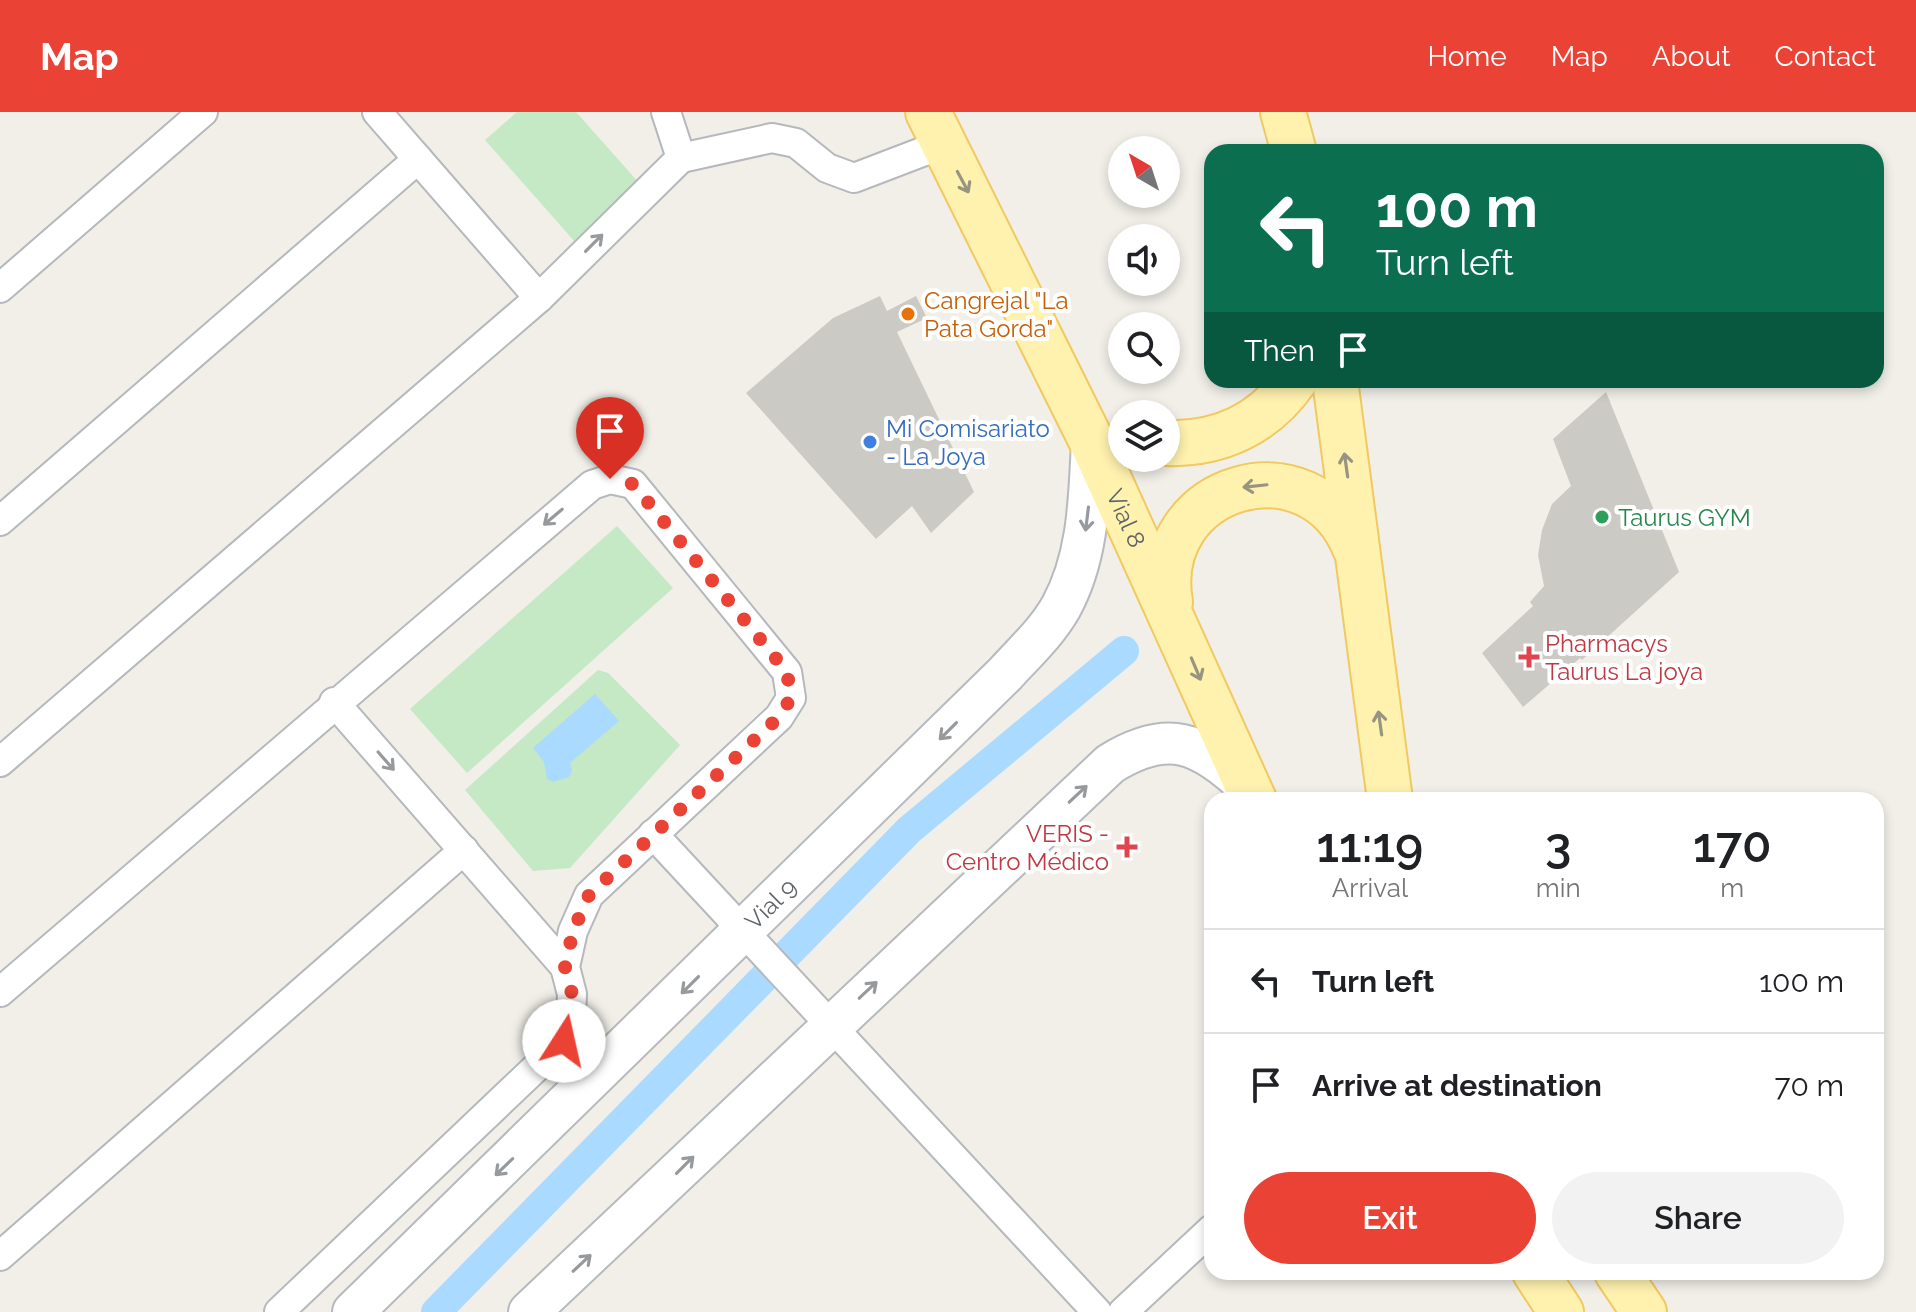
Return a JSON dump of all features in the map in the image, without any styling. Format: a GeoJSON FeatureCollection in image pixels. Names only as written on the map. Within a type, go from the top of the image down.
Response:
{"type":"FeatureCollection","features":[{"type":"Feature","properties":{"kind":"main road"},"geometry":{"type":"LineString","coordinates":[[1283,112],[1292,144]]}},
{"type":"Feature","properties":{"kind":"main road"},"geometry":{"type":"LineString","coordinates":[[931,123],[1054,363],[1107,436]]}},
{"type":"Feature","properties":{"kind":"main road"},"geometry":{"type":"LineString","coordinates":[[1180,442],[1207,441],[1250,424],[1269,410],[1288,388]]}},
{"type":"Feature","properties":{"kind":"main road"},"geometry":{"type":"LineString","coordinates":[[1336,388],[1389,792]]}},
{"type":"Feature","properties":{"kind":"main road","name":"Vial 8"},"geometry":{"type":"LineString","coordinates":[[1107,436],[1177,625],[1250,792]]}},
{"type":"Feature","properties":{"kind":"main road"},"geometry":{"type":"LineString","coordinates":[[1177,625],[1167,586],[1174,547],[1196,513],[1229,491],[1269,485],[1308,495],[1339,519],[1357,554]]}},
{"type":"Feature","properties":{"kind":"main road"},"geometry":{"type":"LineString","coordinates":[[1540,1280],[1561,1312]]}},
{"type":"Feature","properties":{"kind":"main road"},"geometry":{"type":"LineString","coordinates":[[1622,1280],[1644,1312]]}},
{"type":"Feature","properties":{"kind":"street"},"geometry":{"type":"LineString","coordinates":[[0,288],[203,112]]}},
{"type":"Feature","properties":{"kind":"street"},"geometry":{"type":"LineString","coordinates":[[377,112],[539,298]]}},
{"type":"Feature","properties":{"kind":"street"},"geometry":{"type":"LineString","coordinates":[[666,112],[681,158]]}},
{"type":"Feature","properties":{"kind":"street"},"geometry":{"type":"LineString","coordinates":[[0,762],[539,298],[681,158],[772,138],[796,143],[827,168],[854,178],[931,123]]}},
{"type":"Feature","properties":{"kind":"street"},"geometry":{"type":"LineString","coordinates":[[0,521],[418,159]]}},
{"type":"Feature","properties":{"kind":"street","name":"Vial 9"},"geometry":{"type":"LineString","coordinates":[[353,1312],[1005,674],[1060,608],[1082,551],[1107,436]]}},
{"type":"Feature","properties":{"kind":"street"},"geometry":{"type":"LineString","coordinates":[[0,992],[334,702],[592,485],[610,479],[633,484],[787,672],[792,688],[791,698],[779,717],[589,895],[573,931],[565,967]]}},
{"type":"Feature","properties":{"kind":"street"},"geometry":{"type":"LineString","coordinates":[[279,1312],[564,1041],[571,1017],[572,994],[565,967],[334,702]]}},
{"type":"Feature","properties":{"kind":"street"},"geometry":{"type":"LineString","coordinates":[[529,1312],[1110,764],[1132,751],[1154,744],[1194,747],[1214,756],[1249,792]]}},
{"type":"Feature","properties":{"kind":"street"},"geometry":{"type":"LineString","coordinates":[[653,834],[832,1023],[1097,1312]]}},
{"type":"Feature","properties":{"kind":"street"},"geometry":{"type":"LineString","coordinates":[[0,1256],[464,850]]}},
{"type":"Feature","properties":{"kind":"street"},"geometry":{"type":"LineString","coordinates":[[1123,1312],[1204,1236]]}},
{"type":"Feature","properties":{"kind":"green space"},"geometry":{"type":"Polygon","coordinates":[[[517,112],[576,112],[640,184],[575,242],[485,140],[517,112]]]}},
{"type":"Feature","properties":{"kind":"green space"},"geometry":{"type":"Polygon","coordinates":[[[617,526],[673,588],[467,773],[410,709],[617,526]]]}},
{"type":"Feature","properties":{"kind":"green space"},"geometry":{"type":"Polygon","coordinates":[[[598,670],[608,673],[680,745],[570,868],[533,871],[465,790],[598,670]]]}},
{"type":"Feature","properties":{"kind":"water"},"geometry":{"type":"Polygon","coordinates":[[[595,694],[619,721],[570,763],[572,770],[569,777],[553,782],[547,779],[544,762],[533,748],[595,694]]]}},
{"type":"Feature","properties":{"kind":"building","name":"Mi Comisariato - La Joya"},"geometry":{"type":"Polygon","coordinates":[[[880,296],[887,311],[916,296],[927,318],[897,332],[974,492],[931,533],[912,506],[876,539],[746,393],[833,318],[880,296]]]}},
{"type":"Feature","properties":{"kind":"building","name":"Taurus GYM"},"geometry":{"type":"Polygon","coordinates":[[[1606,392],[1679,572],[1582,660],[1580,658],[1523,707],[1482,653],[1533,606],[1530,602],[1544,586],[1538,555],[1542,530],[1552,504],[1571,486],[1553,439],[1606,392]]]}},
{"type":"Feature","properties":{"kind":"waterway"},"geometry":{"type":"LineString","coordinates":[[436,1312],[909,830],[1124,651]]}},
{"type":"Feature","properties":{"kind":"place","name":"Cangrejal \"La Pata Gorda\""},"geometry":{"type":"Point","coordinates":[908,314]}},
{"type":"Feature","properties":{"kind":"place","name":"Mi Comisariato - La Joya"},"geometry":{"type":"Point","coordinates":[870,442]}},
{"type":"Feature","properties":{"kind":"place","name":"Taurus GYM"},"geometry":{"type":"Point","coordinates":[1602,517]}},
{"type":"Feature","properties":{"kind":"place","name":"Pharmacys Taurus La joya"},"geometry":{"type":"Point","coordinates":[1529,657]}},
{"type":"Feature","properties":{"kind":"place","name":"VERIS - Centro Médico"},"geometry":{"type":"Point","coordinates":[1127,847]}},
{"type":"Feature","properties":{"kind":"route"},"geometry":{"type":"LineString","coordinates":[[564,1041],[571,1017],[572,994],[565,967],[573,931],[589,895],[779,717],[791,698],[792,688],[787,672],[633,484],[610,479]]}}]}
